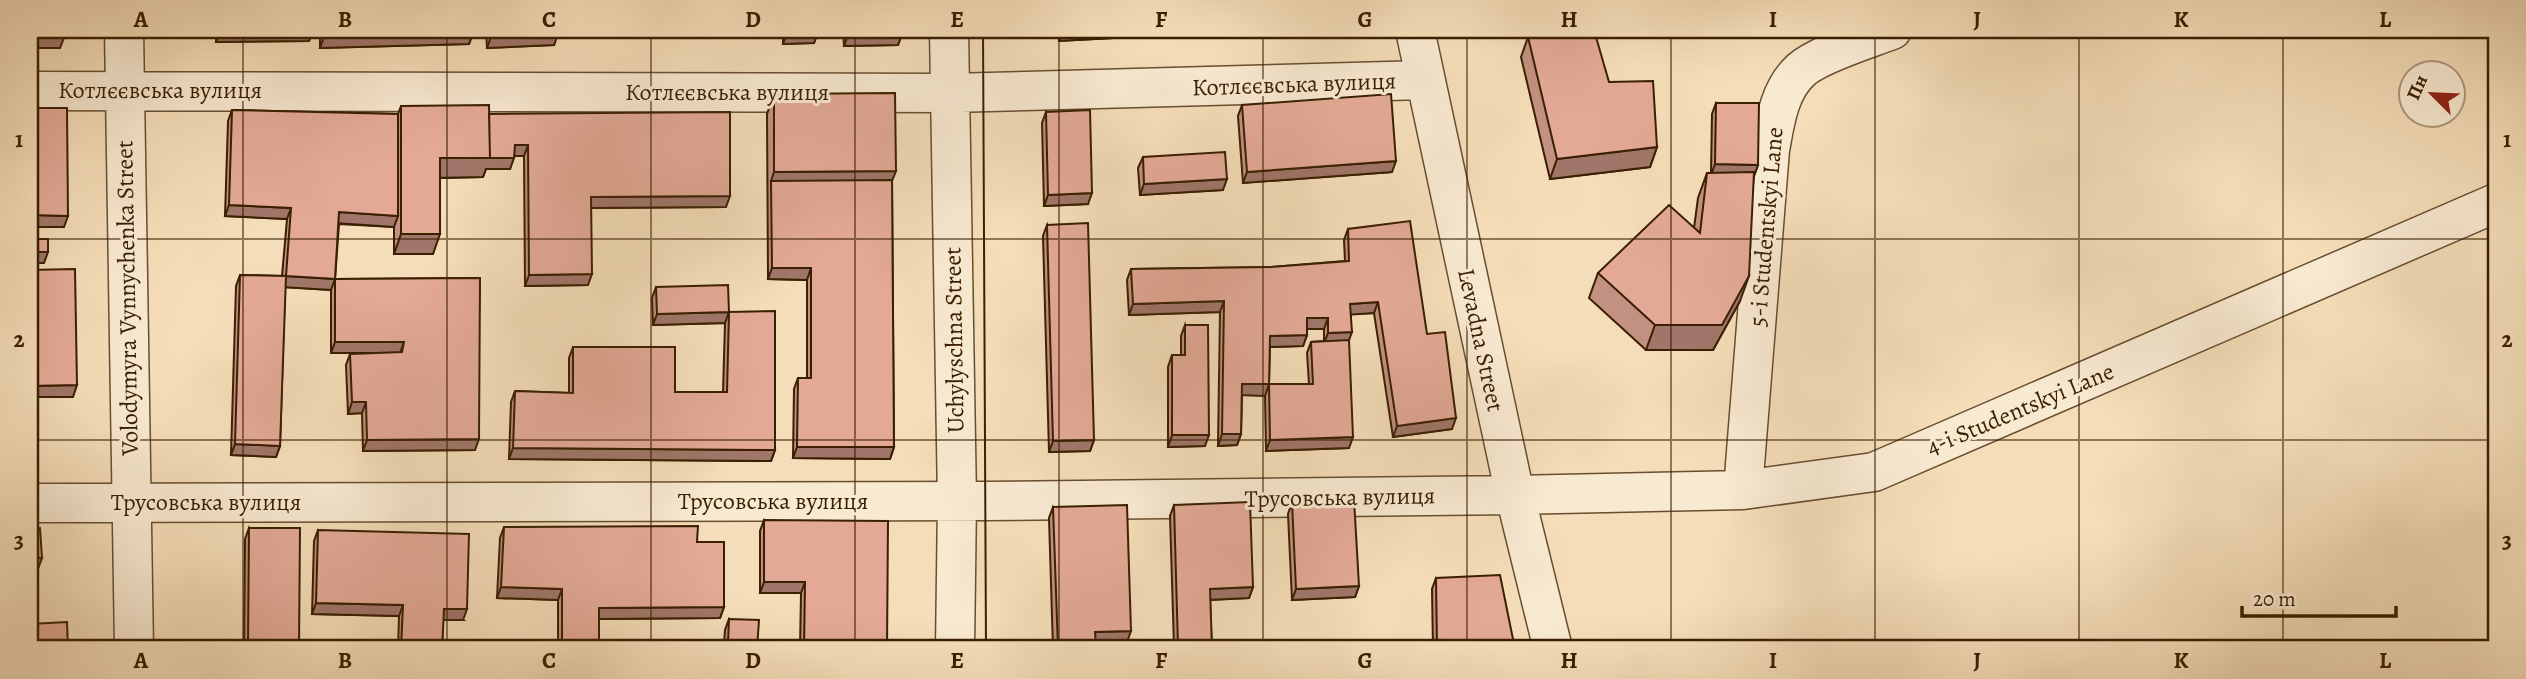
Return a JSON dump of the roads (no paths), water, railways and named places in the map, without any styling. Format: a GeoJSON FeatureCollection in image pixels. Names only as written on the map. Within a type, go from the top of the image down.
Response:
{"type":"FeatureCollection","features":[{"type":"Feature","properties":{"kind":"street","name":"Volodymyra Vynnychenka Street"},"geometry":{"type":"LineString","coordinates":[[124,30],[134,649]]}},
{"type":"Feature","properties":{"kind":"street","name":"Uchylyschna Street"},"geometry":{"type":"LineString","coordinates":[[949,30],[957,501],[955,649]]}},
{"type":"Feature","properties":{"kind":"street","name":"Levadna Street"},"geometry":{"type":"LineString","coordinates":[[1415,30],[1515,495],[1553,649]]}},
{"type":"Feature","properties":{"kind":"street","name":"5-i Studentskyi Lane"},"geometry":{"type":"LineString","coordinates":[[1743,490],[1769,164],[1776,115],[1786,89],[1802,69],[1892,30]]}},
{"type":"Feature","properties":{"kind":"street","name":"Котлєєвська вулиця"},"geometry":{"type":"LineString","coordinates":[[30,91],[950,93],[1424,80]]}},
{"type":"Feature","properties":{"kind":"street","name":"4-i Studentskyi Lane"},"geometry":{"type":"LineString","coordinates":[[1515,495],[1743,490],[1874,472],[2496,203]]}},
{"type":"Feature","properties":{"kind":"street","name":"Трусовська вулиця"},"geometry":{"type":"LineString","coordinates":[[30,503],[957,501],[1515,495]]}},
{"type":"Feature","properties":{"kind":"tram line"},"geometry":{"type":"LineString","coordinates":[[983,30],[986,649]]}}]}
